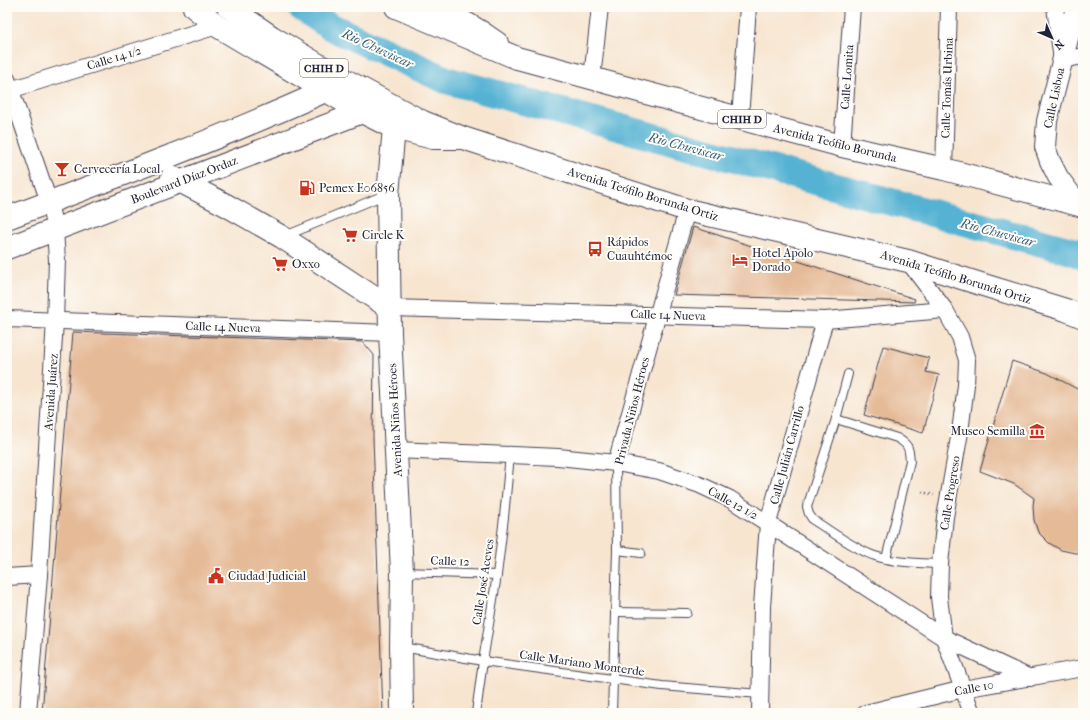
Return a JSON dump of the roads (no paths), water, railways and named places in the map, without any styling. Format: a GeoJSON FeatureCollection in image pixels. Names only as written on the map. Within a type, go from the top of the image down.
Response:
{"type":"FeatureCollection","features":[{"type":"Feature","properties":{"kind":"main road"},"geometry":{"type":"LineString","coordinates":[[194,7],[217,26],[325,91],[394,128],[433,138],[463,138]]}},
{"type":"Feature","properties":{"kind":"main road","name":"Avenida Teófilo Borunda Ortiz"},"geometry":{"type":"LineString","coordinates":[[228,7],[272,37],[332,73],[423,122],[463,138],[687,210],[908,261],[990,288],[1066,310],[1083,317]]}},
{"type":"Feature","properties":{"kind":"main road","name":"Avenida Teófilo Borunda"},"geometry":{"type":"LineString","coordinates":[[443,9],[487,35],[517,58]]}},
{"type":"Feature","properties":{"kind":"main road","name":"Avenida Teófilo Borunda"},"geometry":{"type":"LineString","coordinates":[[402,10],[517,58],[842,146],[944,169],[1081,206]]}},
{"type":"Feature","properties":{"kind":"main road"},"geometry":{"type":"LineString","coordinates":[[7,218],[152,164],[325,91]]}},
{"type":"Feature","properties":{"kind":"main road","name":"Boulevard Díaz Ordaz"},"geometry":{"type":"LineString","coordinates":[[7,248],[362,112]]}},
{"type":"Feature","properties":{"kind":"main road","name":"Avenida Niños Héroes"},"geometry":{"type":"LineString","coordinates":[[394,128],[388,194],[390,333],[402,572],[402,713]]}},
{"type":"Feature","properties":{"kind":"main road"},"geometry":{"type":"LineString","coordinates":[[152,164],[181,182],[226,205],[282,237],[390,308]]}},
{"type":"Feature","properties":{"kind":"street"},"geometry":{"type":"LineString","coordinates":[[592,78],[600,7]]}},
{"type":"Feature","properties":{"kind":"street"},"geometry":{"type":"LineString","coordinates":[[740,118],[748,7]]}},
{"type":"Feature","properties":{"kind":"street","name":"Calle Lomita"},"geometry":{"type":"LineString","coordinates":[[842,146],[852,7]]}},
{"type":"Feature","properties":{"kind":"street","name":"Calle Tomás Urbina"},"geometry":{"type":"LineString","coordinates":[[944,169],[949,7]]}},
{"type":"Feature","properties":{"kind":"street"},"geometry":{"type":"LineString","coordinates":[[1055,7],[1062,60],[1083,56]]}},
{"type":"Feature","properties":{"kind":"street","name":"Calle Lisboa"},"geometry":{"type":"LineString","coordinates":[[1076,7],[1047,121],[1045,147],[1058,177],[1081,206]]}},
{"type":"Feature","properties":{"kind":"street","name":"Calle 14 1/2"},"geometry":{"type":"LineString","coordinates":[[9,84],[217,26]]}},
{"type":"Feature","properties":{"kind":"street","name":"Avenida Juárez"},"geometry":{"type":"LineString","coordinates":[[9,84],[49,202],[55,230],[57,260],[55,321],[39,575],[28,713]]}},
{"type":"Feature","properties":{"kind":"street","name":"Privada Niños Héroes"},"geometry":{"type":"LineString","coordinates":[[616,463],[687,210]]}},
{"type":"Feature","properties":{"kind":"street","name":"Calle Progreso"},"geometry":{"type":"LineString","coordinates":[[908,261],[945,310],[960,337],[966,360],[966,385],[960,432],[944,517],[939,597],[944,638],[972,713]]}},
{"type":"Feature","properties":{"kind":"street","name":"Calle 14 Nueva"},"geometry":{"type":"LineString","coordinates":[[390,308],[657,314],[825,320],[945,310]]}},
{"type":"Feature","properties":{"kind":"street","name":"Calle 14 Nueva"},"geometry":{"type":"LineString","coordinates":[[7,319],[390,333]]}},
{"type":"Feature","properties":{"kind":"street","name":"Calle Julián Carrillo"},"geometry":{"type":"LineString","coordinates":[[760,713],[762,607],[768,523],[825,320]]}},
{"type":"Feature","properties":{"kind":"street","name":"Calle 12 1/2"},"geometry":{"type":"LineString","coordinates":[[396,450],[510,455],[616,463],[658,471],[700,485],[730,499],[944,638],[1030,678]]}},
{"type":"Feature","properties":{"kind":"street"},"geometry":{"type":"LineString","coordinates":[[7,577],[39,575]]}},
{"type":"Feature","properties":{"kind":"street","name":"Calle 10"},"geometry":{"type":"LineString","coordinates":[[866,713],[963,689],[1083,668]]}},
{"type":"Feature","properties":{"kind":"lane"},"geometry":{"type":"LineString","coordinates":[[282,237],[388,194]]}},
{"type":"Feature","properties":{"kind":"lane"},"geometry":{"type":"LineString","coordinates":[[848,374],[836,419],[807,507],[809,514],[813,520],[862,550],[873,555],[904,562],[940,564]]}},
{"type":"Feature","properties":{"kind":"lane"},"geometry":{"type":"LineString","coordinates":[[836,419],[897,438],[906,443],[910,450],[910,461],[886,559]]}},
{"type":"Feature","properties":{"kind":"lane","name":"Calle José Aceves"},"geometry":{"type":"LineString","coordinates":[[476,713],[482,661],[497,575],[510,455]]}},
{"type":"Feature","properties":{"kind":"lane","name":"Privada Niños Héroes"},"geometry":{"type":"LineString","coordinates":[[612,713],[617,550],[616,463]]}},
{"type":"Feature","properties":{"kind":"lane"},"geometry":{"type":"LineString","coordinates":[[617,550],[641,553]]}},
{"type":"Feature","properties":{"kind":"lane","name":"Calle 12"},"geometry":{"type":"LineString","coordinates":[[402,572],[497,575]]}},
{"type":"Feature","properties":{"kind":"lane"},"geometry":{"type":"LineString","coordinates":[[615,612],[687,613]]}},
{"type":"Feature","properties":{"kind":"lane","name":"Calle Mariano Monterde"},"geometry":{"type":"LineString","coordinates":[[401,647],[482,661],[662,686],[760,694]]}},
{"type":"Feature","properties":{"kind":"waterway","name":"Rio Chuviscar"},"geometry":{"type":"LineString","coordinates":[[301,7],[329,26],[446,80],[1075,252],[1083,256]]}},
{"type":"Feature","properties":{"kind":"place","name":"Cervecería Local"},"geometry":{"type":"Point","coordinates":[62,169]}},
{"type":"Feature","properties":{"kind":"place","name":"Pemex E06856"},"geometry":{"type":"Point","coordinates":[307,188]}},
{"type":"Feature","properties":{"kind":"place","name":"Circle K"},"geometry":{"type":"Point","coordinates":[350,235]}},
{"type":"Feature","properties":{"kind":"place","name":"Rápidos Cuauhtémoc"},"geometry":{"type":"Point","coordinates":[595,249]}},
{"type":"Feature","properties":{"kind":"place","name":"Hotel Apolo Dorado"},"geometry":{"type":"Point","coordinates":[740,260]}},
{"type":"Feature","properties":{"kind":"place","name":"Oxxo"},"geometry":{"type":"Point","coordinates":[280,264]}},
{"type":"Feature","properties":{"kind":"place","name":"Museo Semilla"},"geometry":{"type":"Point","coordinates":[1037,431]}},
{"type":"Feature","properties":{"kind":"place","name":"Ciudad Judicial"},"geometry":{"type":"Point","coordinates":[216,576]}}]}
